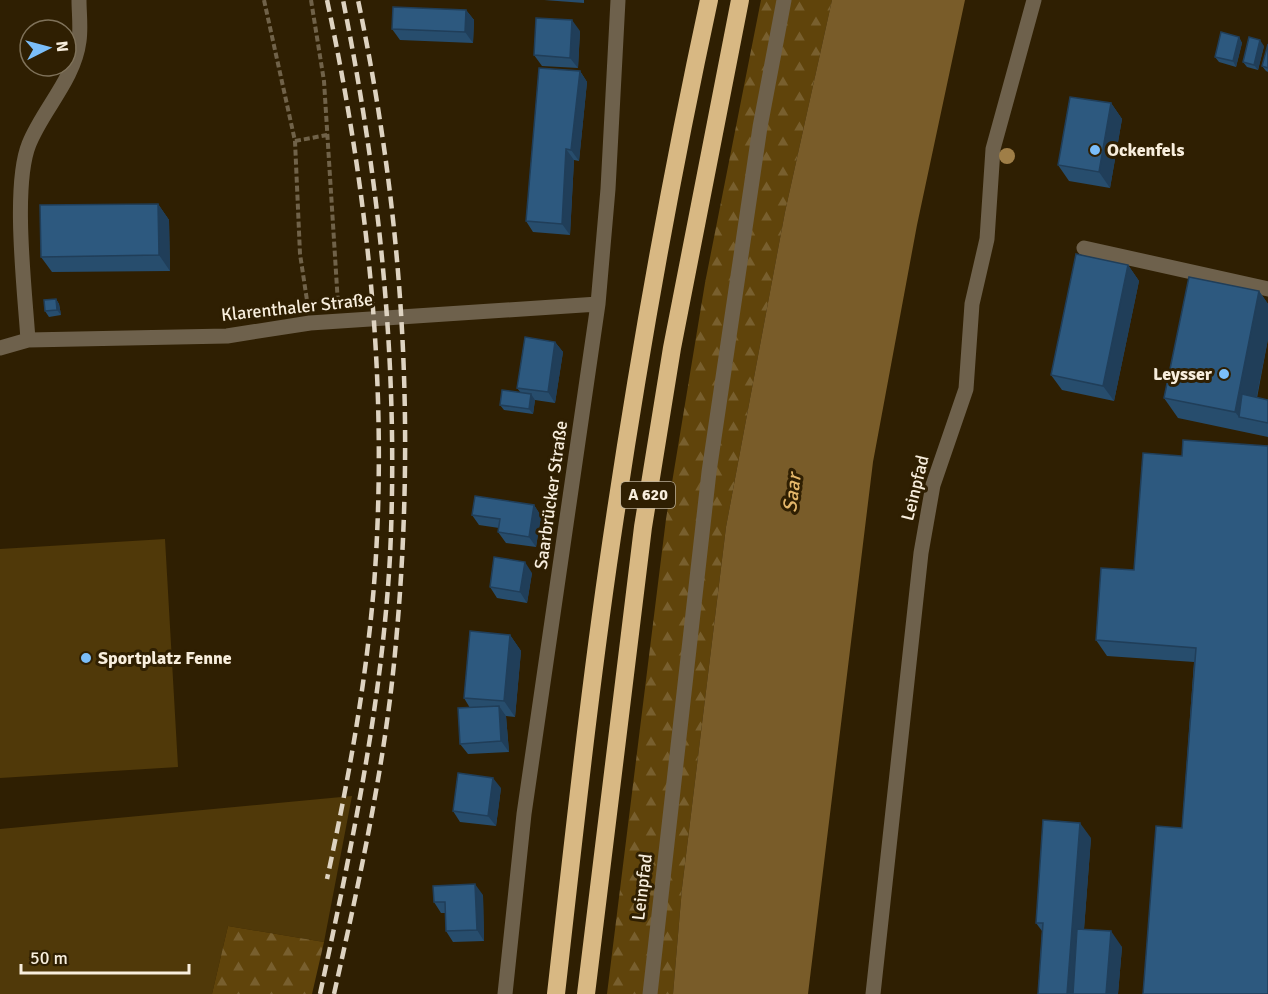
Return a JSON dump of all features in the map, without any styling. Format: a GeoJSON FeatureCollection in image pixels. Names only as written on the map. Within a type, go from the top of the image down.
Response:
{"type":"FeatureCollection","features":[{"type":"Feature","properties":{"kind":"highway","name":"A 620"},"geometry":{"type":"LineString","coordinates":[[556,994],[616,507],[686,106],[709,0]]}},
{"type":"Feature","properties":{"kind":"highway","name":"A 620"},"geometry":{"type":"LineString","coordinates":[[586,994],[643,527],[672,348],[740,0]]}},
{"type":"Feature","properties":{"kind":"street"},"geometry":{"type":"LineString","coordinates":[[28,340],[22,247],[22,181],[29,144],[66,81],[79,42],[79,0]]}},
{"type":"Feature","properties":{"kind":"street","name":"Saarbrücker Straße"},"geometry":{"type":"LineString","coordinates":[[505,994],[524,814],[598,304],[618,0]]}},
{"type":"Feature","properties":{"kind":"street","name":"Leinpfad"},"geometry":{"type":"LineString","coordinates":[[650,994],[710,472],[760,127],[784,0]]}},
{"type":"Feature","properties":{"kind":"street","name":"Leinpfad"},"geometry":{"type":"LineString","coordinates":[[873,994],[921,553],[933,485],[966,389],[972,304],[987,240],[993,149],[1034,0]]}},
{"type":"Feature","properties":{"kind":"street"},"geometry":{"type":"LineString","coordinates":[[1084,248],[1268,289]]}},
{"type":"Feature","properties":{"kind":"street","name":"Klarenthaler Straße"},"geometry":{"type":"LineString","coordinates":[[0,348],[28,340],[227,336],[339,320],[598,304]]}},
{"type":"Feature","properties":{"kind":"path"},"geometry":{"type":"LineString","coordinates":[[264,0],[295,141],[300,254],[310,323]]}},
{"type":"Feature","properties":{"kind":"path"},"geometry":{"type":"LineString","coordinates":[[311,0],[324,81],[339,320]]}},
{"type":"Feature","properties":{"kind":"path"},"geometry":{"type":"LineString","coordinates":[[295,141],[327,135]]}},
{"type":"Feature","properties":{"kind":"shaded area","name":"Sportplatz Fenne"},"geometry":{"type":"Polygon","coordinates":[[[165,539],[178,767],[0,778],[0,549],[165,539]]]}},
{"type":"Feature","properties":{"kind":"shaded area"},"geometry":{"type":"Polygon","coordinates":[[[352,796],[324,942],[228,926],[212,994],[0,994],[0,829],[352,796]]]}},
{"type":"Feature","properties":{"kind":"green space"},"geometry":{"type":"Polygon","coordinates":[[[761,0],[832,0],[785,212],[726,527],[682,888],[673,994],[607,994],[666,519],[705,283],[761,0]]]}},
{"type":"Feature","properties":{"kind":"green space"},"geometry":{"type":"Polygon","coordinates":[[[228,926],[324,942],[312,994],[212,994],[228,926]]]}},
{"type":"Feature","properties":{"kind":"water","name":"Saar"},"geometry":{"type":"Polygon","coordinates":[[[832,0],[965,0],[917,225],[873,462],[808,994],[673,994],[682,888],[726,527],[785,212],[832,0]]]}},
{"type":"Feature","properties":{"kind":"building"},"geometry":{"type":"Polygon","coordinates":[[[393,7],[466,10],[465,32],[392,29],[393,7]]]}},
{"type":"Feature","properties":{"kind":"building"},"geometry":{"type":"Polygon","coordinates":[[[536,18],[572,20],[570,58],[534,55],[536,18]]]}},
{"type":"Feature","properties":{"kind":"building"},"geometry":{"type":"Polygon","coordinates":[[[1221,32],[1239,37],[1233,61],[1215,57],[1221,32]]]}},
{"type":"Feature","properties":{"kind":"building"},"geometry":{"type":"Polygon","coordinates":[[[1249,37],[1260,40],[1254,65],[1243,62],[1249,37]]]}},
{"type":"Feature","properties":{"kind":"building"},"geometry":{"type":"Polygon","coordinates":[[[1268,44],[1268,68],[1262,66],[1268,44]]]}},
{"type":"Feature","properties":{"kind":"building"},"geometry":{"type":"Polygon","coordinates":[[[539,68],[580,71],[571,150],[566,149],[562,224],[526,221],[539,68]]]}},
{"type":"Feature","properties":{"kind":"building"},"geometry":{"type":"Polygon","coordinates":[[[1070,97],[1111,103],[1099,172],[1058,165],[1070,97]]]}},
{"type":"Feature","properties":{"kind":"building"},"geometry":{"type":"Polygon","coordinates":[[[158,204],[159,255],[41,257],[40,205],[158,204]]]}},
{"type":"Feature","properties":{"kind":"building"},"geometry":{"type":"Polygon","coordinates":[[[1076,254],[1128,265],[1103,386],[1051,375],[1076,254]]]}},
{"type":"Feature","properties":{"kind":"building","name":"Leysser"},"geometry":{"type":"Polygon","coordinates":[[[1189,277],[1259,291],[1235,412],[1164,398],[1189,277]]]}},
{"type":"Feature","properties":{"kind":"building"},"geometry":{"type":"Polygon","coordinates":[[[56,299],[57,310],[45,311],[44,300],[56,299]]]}},
{"type":"Feature","properties":{"kind":"building"},"geometry":{"type":"Polygon","coordinates":[[[525,337],[555,342],[548,392],[517,388],[525,337]]]}},
{"type":"Feature","properties":{"kind":"building"},"geometry":{"type":"Polygon","coordinates":[[[502,390],[531,394],[529,409],[500,405],[502,390]]]}},
{"type":"Feature","properties":{"kind":"building"},"geometry":{"type":"Polygon","coordinates":[[[1242,394],[1268,400],[1268,423],[1239,417],[1242,394]]]}},
{"type":"Feature","properties":{"kind":"building"},"geometry":{"type":"Polygon","coordinates":[[[1183,440],[1268,446],[1268,994],[1143,994],[1156,826],[1182,828],[1196,648],[1096,640],[1101,568],[1134,570],[1143,453],[1182,456],[1183,440]]]}},
{"type":"Feature","properties":{"kind":"building"},"geometry":{"type":"Polygon","coordinates":[[[475,496],[534,505],[529,537],[498,532],[500,519],[472,515],[475,496]]]}},
{"type":"Feature","properties":{"kind":"building"},"geometry":{"type":"Polygon","coordinates":[[[494,557],[525,562],[520,592],[490,587],[494,557]]]}},
{"type":"Feature","properties":{"kind":"building"},"geometry":{"type":"Polygon","coordinates":[[[470,631],[510,635],[504,701],[464,698],[470,631]]]}},
{"type":"Feature","properties":{"kind":"building"},"geometry":{"type":"Polygon","coordinates":[[[499,706],[501,741],[460,744],[458,708],[499,706]]]}},
{"type":"Feature","properties":{"kind":"building"},"geometry":{"type":"Polygon","coordinates":[[[458,773],[493,778],[488,816],[453,811],[458,773]]]}},
{"type":"Feature","properties":{"kind":"building"},"geometry":{"type":"Polygon","coordinates":[[[1043,820],[1080,823],[1067,994],[1038,994],[1043,923],[1036,923],[1043,820]]]}},
{"type":"Feature","properties":{"kind":"building"},"geometry":{"type":"Polygon","coordinates":[[[475,884],[477,930],[446,931],[445,902],[434,902],[433,886],[475,884]]]}},
{"type":"Feature","properties":{"kind":"building"},"geometry":{"type":"Polygon","coordinates":[[[1077,929],[1111,931],[1106,994],[1073,994],[1077,929]]]}},
{"type":"Feature","properties":{"kind":"railway"},"geometry":{"type":"LineString","coordinates":[[327,0],[354,145],[364,218],[372,291],[379,437],[374,585],[366,659],[349,769],[327,879]]}},
{"type":"Feature","properties":{"kind":"railway"},"geometry":{"type":"LineString","coordinates":[[320,994],[354,831],[373,722],[386,611],[392,486],[389,346],[377,207],[343,0]]}},
{"type":"Feature","properties":{"kind":"railway"},"geometry":{"type":"LineString","coordinates":[[334,994],[362,863],[386,730],[396,642],[405,479],[405,399],[395,240],[386,160],[358,0]]}},
{"type":"Feature","properties":{"kind":"place","name":"Ockenfels"},"geometry":{"type":"Point","coordinates":[1095,150]}},
{"type":"Feature","properties":{"kind":"place","name":"Leysser"},"geometry":{"type":"Point","coordinates":[1224,374]}},
{"type":"Feature","properties":{"kind":"place","name":"Sportplatz Fenne"},"geometry":{"type":"Point","coordinates":[86,658]}}]}
